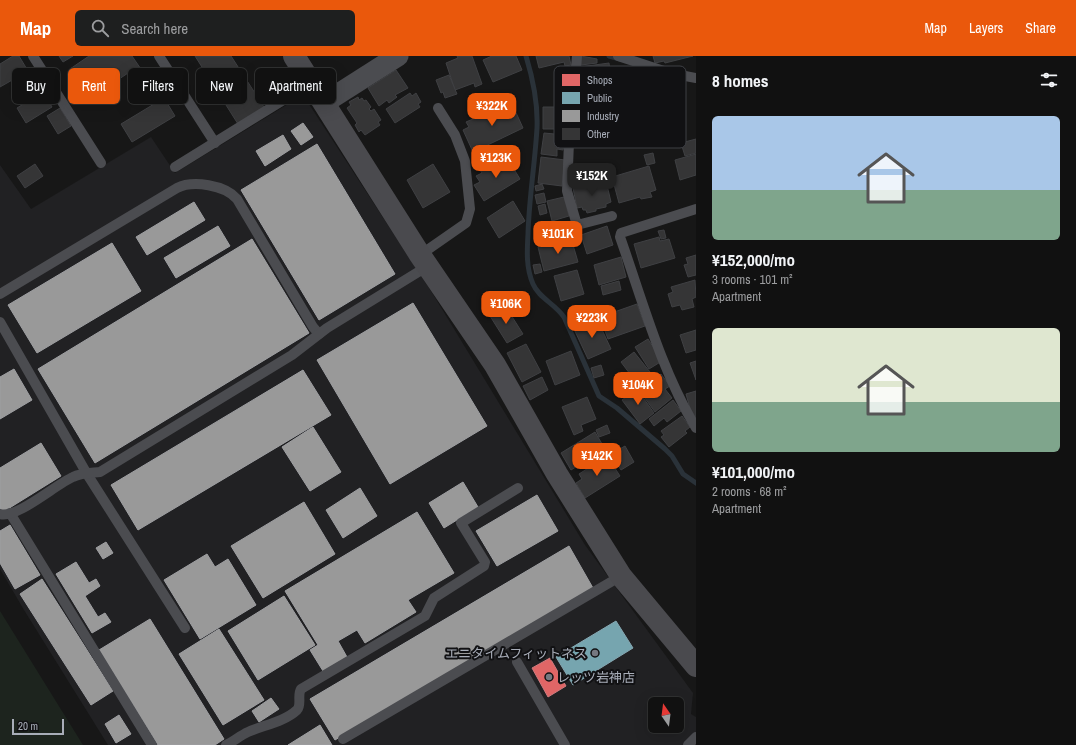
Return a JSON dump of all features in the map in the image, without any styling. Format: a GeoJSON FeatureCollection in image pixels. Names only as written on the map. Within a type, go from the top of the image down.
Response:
{"type":"FeatureCollection","features":[{"type":"Feature","properties":{"kind":"street"},"geometry":{"type":"LineString","coordinates":[[294,56],[302,68]]}},
{"type":"Feature","properties":{"kind":"street"},"geometry":{"type":"LineString","coordinates":[[336,95],[398,56]]}},
{"type":"Feature","properties":{"kind":"street"},"geometry":{"type":"LineString","coordinates":[[325,104],[424,261],[495,365],[557,474],[621,576],[696,666]]}},
{"type":"Feature","properties":{"kind":"lane"},"geometry":{"type":"LineString","coordinates":[[33,56],[101,163]]}},
{"type":"Feature","properties":{"kind":"lane"},"geometry":{"type":"LineString","coordinates":[[159,56],[215,143]]}},
{"type":"Feature","properties":{"kind":"lane"},"geometry":{"type":"LineString","coordinates":[[576,66],[577,56]]}},
{"type":"Feature","properties":{"kind":"lane"},"geometry":{"type":"LineString","coordinates":[[618,56],[649,66]]}},
{"type":"Feature","properties":{"kind":"lane"},"geometry":{"type":"LineString","coordinates":[[686,76],[696,78]]}},
{"type":"Feature","properties":{"kind":"lane"},"geometry":{"type":"LineString","coordinates":[[175,167],[277,104]]}},
{"type":"Feature","properties":{"kind":"lane"},"geometry":{"type":"LineString","coordinates":[[152,745],[5,514],[74,476],[100,472],[292,355],[319,334],[424,261],[466,223],[470,209],[465,161],[455,135],[438,108]]}},
{"type":"Feature","properties":{"kind":"lane"},"geometry":{"type":"LineString","coordinates":[[569,148],[567,191],[577,225],[612,216]]}},
{"type":"Feature","properties":{"kind":"lane"},"geometry":{"type":"LineString","coordinates":[[0,294],[184,184],[201,185],[225,190],[237,199],[313,327],[319,334]]}},
{"type":"Feature","properties":{"kind":"lane"},"geometry":{"type":"LineString","coordinates":[[696,209],[621,233],[620,238],[679,400],[696,428]]}},
{"type":"Feature","properties":{"kind":"lane"},"geometry":{"type":"LineString","coordinates":[[0,322],[87,474],[185,628]]}},
{"type":"Feature","properties":{"kind":"lane"},"geometry":{"type":"LineString","coordinates":[[226,745],[247,732],[274,723],[298,709],[299,693],[301,689],[425,616],[434,598],[484,566],[485,562],[462,523],[518,488]]}},
{"type":"Feature","properties":{"kind":"lane"},"geometry":{"type":"LineString","coordinates":[[343,739],[621,576]]}},
{"type":"Feature","properties":{"kind":"lane"},"geometry":{"type":"LineString","coordinates":[[517,662],[565,745]]}},
{"type":"Feature","properties":{"kind":"lane"},"geometry":{"type":"LineString","coordinates":[[688,745],[696,737]]}},
{"type":"Feature","properties":{"kind":"shaded area"},"geometry":{"type":"Polygon","coordinates":[[[288,104],[309,104],[431,291],[585,545],[693,693],[691,714],[696,717],[696,745],[108,745],[0,569],[0,165],[31,209],[151,137],[175,173],[288,104]]]}},
{"type":"Feature","properties":{"kind":"shaded area"},"geometry":{"type":"Polygon","coordinates":[[[0,611],[83,745],[0,745],[0,611]]]}},
{"type":"Feature","properties":{"kind":"building: Shops","name":"レッツ岩神店"},"geometry":{"type":"Polygon","coordinates":[[[550,658],[566,686],[548,697],[532,668],[550,658]]]}},
{"type":"Feature","properties":{"kind":"building: Public","name":"エニタイムフィットネス"},"geometry":{"type":"Polygon","coordinates":[[[616,621],[633,648],[573,685],[556,657],[616,621]]]}},
{"type":"Feature","properties":{"kind":"building: Industry"},"geometry":{"type":"Polygon","coordinates":[[[303,123],[313,137],[301,145],[291,131],[303,123]]]}},
{"type":"Feature","properties":{"kind":"building: Industry"},"geometry":{"type":"Polygon","coordinates":[[[283,135],[291,149],[265,166],[256,151],[283,135]]]}},
{"type":"Feature","properties":{"kind":"building: Industry"},"geometry":{"type":"Polygon","coordinates":[[[317,144],[395,274],[319,320],[241,190],[317,144]]]}},
{"type":"Feature","properties":{"kind":"building: Industry"},"geometry":{"type":"Polygon","coordinates":[[[194,202],[205,220],[147,255],[136,237],[194,202]]]}},
{"type":"Feature","properties":{"kind":"building: Industry"},"geometry":{"type":"Polygon","coordinates":[[[218,226],[230,246],[176,278],[164,258],[218,226]]]}},
{"type":"Feature","properties":{"kind":"building: Industry"},"geometry":{"type":"Polygon","coordinates":[[[252,239],[309,333],[95,463],[38,369],[252,239]]]}},
{"type":"Feature","properties":{"kind":"building: Industry"},"geometry":{"type":"Polygon","coordinates":[[[112,243],[141,291],[37,353],[8,305],[112,243]]]}},
{"type":"Feature","properties":{"kind":"building: Industry"},"geometry":{"type":"Polygon","coordinates":[[[413,303],[487,426],[390,484],[317,360],[413,303]]]}},
{"type":"Feature","properties":{"kind":"building: Industry"},"geometry":{"type":"Polygon","coordinates":[[[14,369],[32,400],[0,419],[0,377],[14,369]]]}},
{"type":"Feature","properties":{"kind":"building: Industry"},"geometry":{"type":"Polygon","coordinates":[[[303,370],[331,415],[138,530],[111,485],[303,370]]]}},
{"type":"Feature","properties":{"kind":"building: Industry"},"geometry":{"type":"Polygon","coordinates":[[[313,427],[341,472],[310,491],[282,447],[313,427]]]}},
{"type":"Feature","properties":{"kind":"building: Industry"},"geometry":{"type":"Polygon","coordinates":[[[41,443],[61,476],[3,512],[0,508],[0,468],[41,443]]]}},
{"type":"Feature","properties":{"kind":"building: Industry"},"geometry":{"type":"Polygon","coordinates":[[[463,482],[478,507],[444,528],[429,503],[463,482]]]}},
{"type":"Feature","properties":{"kind":"building: Industry"},"geometry":{"type":"Polygon","coordinates":[[[360,488],[377,516],[343,538],[326,510],[360,488]]]}},
{"type":"Feature","properties":{"kind":"building: Industry"},"geometry":{"type":"Polygon","coordinates":[[[537,495],[558,531],[497,566],[476,531],[537,495]]]}},
{"type":"Feature","properties":{"kind":"building: Industry"},"geometry":{"type":"Polygon","coordinates":[[[304,502],[335,554],[263,598],[231,546],[304,502]]]}},
{"type":"Feature","properties":{"kind":"building: Industry"},"geometry":{"type":"Polygon","coordinates":[[[417,512],[454,573],[408,600],[416,612],[365,643],[357,630],[338,641],[347,657],[323,671],[310,650],[318,645],[285,591],[417,512]]]}},
{"type":"Feature","properties":{"kind":"building: Industry"},"geometry":{"type":"Polygon","coordinates":[[[10,525],[40,575],[15,589],[0,563],[0,531],[10,525]]]}},
{"type":"Feature","properties":{"kind":"building: Industry"},"geometry":{"type":"Polygon","coordinates":[[[106,542],[113,553],[103,559],[96,548],[106,542]]]}},
{"type":"Feature","properties":{"kind":"building: Industry"},"geometry":{"type":"Polygon","coordinates":[[[569,546],[593,588],[335,740],[310,699],[569,546]]]}},
{"type":"Feature","properties":{"kind":"building: Industry"},"geometry":{"type":"Polygon","coordinates":[[[207,554],[215,567],[228,559],[256,605],[200,639],[164,580],[207,554]]]}},
{"type":"Feature","properties":{"kind":"building: Industry"},"geometry":{"type":"Polygon","coordinates":[[[76,562],[89,583],[96,579],[100,586],[85,596],[98,617],[105,613],[111,622],[92,633],[56,574],[76,562]]]}},
{"type":"Feature","properties":{"kind":"building: Industry"},"geometry":{"type":"Polygon","coordinates":[[[42,579],[113,691],[91,705],[20,594],[42,579]]]}},
{"type":"Feature","properties":{"kind":"building: Industry"},"geometry":{"type":"Polygon","coordinates":[[[284,596],[315,645],[258,680],[228,631],[284,596]]]}},
{"type":"Feature","properties":{"kind":"building: Industry"},"geometry":{"type":"Polygon","coordinates":[[[150,619],[224,739],[215,745],[158,745],[99,650],[150,619]]]}},
{"type":"Feature","properties":{"kind":"building: Industry"},"geometry":{"type":"Polygon","coordinates":[[[219,629],[264,700],[223,725],[179,654],[219,629]]]}},
{"type":"Feature","properties":{"kind":"building: Industry"},"geometry":{"type":"Polygon","coordinates":[[[271,698],[279,709],[259,722],[252,711],[271,698]]]}},
{"type":"Feature","properties":{"kind":"building: Industry"},"geometry":{"type":"Polygon","coordinates":[[[119,715],[131,734],[116,743],[105,724],[119,715]]]}},
{"type":"Feature","properties":{"kind":"building: Industry"},"geometry":{"type":"Polygon","coordinates":[[[320,725],[332,745],[288,745],[320,725]]]}},
{"type":"Feature","properties":{"kind":"building: Other"},"geometry":{"type":"Polygon","coordinates":[[[13,56],[19,56],[26,68],[12,68],[12,80],[0,87],[0,64],[13,56]]]}},
{"type":"Feature","properties":{"kind":"building: Other"},"geometry":{"type":"Polygon","coordinates":[[[59,56],[73,56],[63,62],[59,56]]]}},
{"type":"Feature","properties":{"kind":"building: Other"},"geometry":{"type":"Polygon","coordinates":[[[89,56],[132,56],[140,68],[128,68],[128,73],[120,78],[120,68],[71,68],[89,56]]]}},
{"type":"Feature","properties":{"kind":"building: Other"},"geometry":{"type":"Polygon","coordinates":[[[195,56],[231,56],[239,68],[203,68],[195,56]]]}},
{"type":"Feature","properties":{"kind":"building: Other"},"geometry":{"type":"Polygon","coordinates":[[[457,56],[472,56],[482,84],[475,87],[474,83],[455,90],[446,63],[458,58],[457,56]]]}},
{"type":"Feature","properties":{"kind":"building: Other"},"geometry":{"type":"Polygon","coordinates":[[[492,56],[516,56],[522,70],[493,82],[483,60],[492,56]]]}},
{"type":"Feature","properties":{"kind":"building: Other"},"geometry":{"type":"Polygon","coordinates":[[[536,56],[569,56],[571,65],[565,66],[564,62],[539,68],[536,56]]]}},
{"type":"Feature","properties":{"kind":"building: Other"},"geometry":{"type":"Polygon","coordinates":[[[581,56],[597,59],[597,63],[581,65],[581,56]]]}},
{"type":"Feature","properties":{"kind":"building: Other"},"geometry":{"type":"Polygon","coordinates":[[[653,56],[693,56],[665,63],[664,61],[655,63],[653,56]]]}},
{"type":"Feature","properties":{"kind":"building: Other"},"geometry":{"type":"Polygon","coordinates":[[[609,63],[609,66],[587,66],[609,63]]]}},
{"type":"Feature","properties":{"kind":"building: Other"},"geometry":{"type":"Polygon","coordinates":[[[396,70],[408,88],[395,95],[397,97],[389,103],[387,100],[379,106],[368,88],[396,70]]]}},
{"type":"Feature","properties":{"kind":"building: Other"},"geometry":{"type":"Polygon","coordinates":[[[449,75],[457,94],[445,98],[443,92],[441,93],[436,80],[449,75]]]}},
{"type":"Feature","properties":{"kind":"building: Other"},"geometry":{"type":"Polygon","coordinates":[[[247,81],[255,93],[255,104],[262,104],[264,107],[238,124],[225,104],[247,104],[247,81]]]}},
{"type":"Feature","properties":{"kind":"building: Other"},"geometry":{"type":"Polygon","coordinates":[[[410,93],[412,96],[416,93],[421,102],[418,104],[420,107],[395,123],[386,109],[410,93]]]}},
{"type":"Feature","properties":{"kind":"building: Other"},"geometry":{"type":"Polygon","coordinates":[[[358,97],[359,100],[362,98],[364,101],[366,100],[371,107],[369,109],[371,111],[374,109],[381,120],[378,122],[380,125],[365,135],[361,130],[359,132],[355,125],[357,123],[347,108],[351,105],[349,102],[358,97]]]}},
{"type":"Feature","properties":{"kind":"building: Other"},"geometry":{"type":"Polygon","coordinates":[[[24,104],[50,104],[52,107],[26,123],[17,108],[24,104]]]}},
{"type":"Feature","properties":{"kind":"building: Other"},"geometry":{"type":"Polygon","coordinates":[[[154,104],[168,104],[175,116],[132,142],[121,124],[154,104]]]}},
{"type":"Feature","properties":{"kind":"building: Other"},"geometry":{"type":"Polygon","coordinates":[[[505,105],[507,109],[513,106],[523,128],[473,152],[463,130],[469,127],[466,122],[505,105]]]}},
{"type":"Feature","properties":{"kind":"building: Other"},"geometry":{"type":"Polygon","coordinates":[[[543,107],[554,107],[554,129],[543,129],[543,107]]]}},
{"type":"Feature","properties":{"kind":"building: Other"},"geometry":{"type":"Polygon","coordinates":[[[60,108],[71,126],[58,134],[47,116],[60,108]]]}},
{"type":"Feature","properties":{"kind":"building: Other"},"geometry":{"type":"Polygon","coordinates":[[[544,133],[554,134],[554,148],[563,148],[563,150],[557,149],[557,156],[541,154],[544,133]]]}},
{"type":"Feature","properties":{"kind":"building: Other"},"geometry":{"type":"Polygon","coordinates":[[[696,139],[696,153],[685,156],[683,148],[686,148],[686,142],[696,139]]]}},
{"type":"Feature","properties":{"kind":"building: Other"},"geometry":{"type":"Polygon","coordinates":[[[653,153],[655,163],[647,165],[644,155],[653,153]]]}},
{"type":"Feature","properties":{"kind":"building: Other"},"geometry":{"type":"Polygon","coordinates":[[[696,154],[696,175],[680,180],[675,160],[696,154]]]}},
{"type":"Feature","properties":{"kind":"building: Other"},"geometry":{"type":"Polygon","coordinates":[[[541,157],[565,160],[562,186],[538,183],[541,157]]]}},
{"type":"Feature","properties":{"kind":"building: Other"},"geometry":{"type":"Polygon","coordinates":[[[502,161],[503,164],[509,161],[520,179],[484,201],[474,185],[480,182],[476,176],[482,173],[480,170],[493,162],[495,165],[502,161]]]}},
{"type":"Feature","properties":{"kind":"building: Other"},"geometry":{"type":"Polygon","coordinates":[[[35,164],[43,176],[25,188],[17,176],[35,164]]]}},
{"type":"Feature","properties":{"kind":"building: Other"},"geometry":{"type":"Polygon","coordinates":[[[433,164],[450,192],[423,208],[407,180],[433,164]]]}},
{"type":"Feature","properties":{"kind":"building: Other"},"geometry":{"type":"Polygon","coordinates":[[[649,166],[656,190],[650,192],[652,197],[641,199],[640,197],[619,203],[612,177],[649,166]]]}},
{"type":"Feature","properties":{"kind":"building: Other"},"geometry":{"type":"Polygon","coordinates":[[[606,181],[611,202],[606,204],[606,207],[587,213],[582,207],[577,208],[573,188],[606,181]]]}},
{"type":"Feature","properties":{"kind":"building: Other"},"geometry":{"type":"Polygon","coordinates":[[[542,184],[544,189],[536,191],[535,186],[542,184]]]}},
{"type":"Feature","properties":{"kind":"building: Other"},"geometry":{"type":"Polygon","coordinates":[[[544,193],[546,202],[537,204],[535,195],[544,193]]]}},
{"type":"Feature","properties":{"kind":"building: Other"},"geometry":{"type":"Polygon","coordinates":[[[564,197],[569,216],[552,221],[547,201],[564,197]]]}},
{"type":"Feature","properties":{"kind":"building: Other"},"geometry":{"type":"Polygon","coordinates":[[[513,201],[525,221],[499,238],[487,218],[513,201]]]}},
{"type":"Feature","properties":{"kind":"building: Other"},"geometry":{"type":"Polygon","coordinates":[[[545,204],[547,213],[540,215],[538,206],[545,204]]]}},
{"type":"Feature","properties":{"kind":"building: Other"},"geometry":{"type":"Polygon","coordinates":[[[607,226],[613,245],[587,254],[581,235],[607,226]]]}},
{"type":"Feature","properties":{"kind":"building: Other"},"geometry":{"type":"Polygon","coordinates":[[[664,230],[666,238],[661,239],[658,231],[664,230]]]}},
{"type":"Feature","properties":{"kind":"building: Other"},"geometry":{"type":"Polygon","coordinates":[[[659,237],[660,241],[669,239],[675,258],[641,268],[634,244],[659,237]]]}},
{"type":"Feature","properties":{"kind":"building: Other"},"geometry":{"type":"Polygon","coordinates":[[[571,238],[578,262],[544,271],[538,247],[571,238]]]}},
{"type":"Feature","properties":{"kind":"building: Other"},"geometry":{"type":"Polygon","coordinates":[[[696,255],[696,275],[688,277],[684,265],[688,264],[686,258],[696,255]]]}},
{"type":"Feature","properties":{"kind":"building: Other"},"geometry":{"type":"Polygon","coordinates":[[[621,257],[626,277],[599,285],[594,265],[621,257]]]}},
{"type":"Feature","properties":{"kind":"building: Other"},"geometry":{"type":"Polygon","coordinates":[[[540,264],[542,272],[535,274],[533,265],[540,264]]]}},
{"type":"Feature","properties":{"kind":"building: Other"},"geometry":{"type":"Polygon","coordinates":[[[577,270],[584,294],[561,301],[554,276],[577,270]]]}},
{"type":"Feature","properties":{"kind":"building: Other"},"geometry":{"type":"Polygon","coordinates":[[[695,280],[696,297],[692,299],[694,307],[682,310],[680,305],[672,307],[668,294],[673,292],[671,287],[695,280]]]}},
{"type":"Feature","properties":{"kind":"building: Other"},"geometry":{"type":"Polygon","coordinates":[[[619,281],[621,290],[603,295],[601,286],[619,281]]]}},
{"type":"Feature","properties":{"kind":"building: Other"},"geometry":{"type":"Polygon","coordinates":[[[637,304],[645,326],[608,339],[600,317],[637,304]]]}},
{"type":"Feature","properties":{"kind":"building: Other"},"geometry":{"type":"Polygon","coordinates":[[[506,307],[523,334],[507,343],[490,316],[506,307]]]}},
{"type":"Feature","properties":{"kind":"building: Other"},"geometry":{"type":"Polygon","coordinates":[[[597,319],[611,349],[588,359],[574,329],[597,319]]]}},
{"type":"Feature","properties":{"kind":"building: Other"},"geometry":{"type":"Polygon","coordinates":[[[696,330],[696,350],[686,353],[680,335],[696,330]]]}},
{"type":"Feature","properties":{"kind":"building: Other"},"geometry":{"type":"Polygon","coordinates":[[[648,339],[662,361],[649,369],[635,347],[648,339]]]}},
{"type":"Feature","properties":{"kind":"building: Other"},"geometry":{"type":"Polygon","coordinates":[[[526,344],[541,372],[522,382],[507,353],[526,344]]]}},
{"type":"Feature","properties":{"kind":"building: Other"},"geometry":{"type":"Polygon","coordinates":[[[571,351],[580,375],[555,385],[546,361],[571,351]]]}},
{"type":"Feature","properties":{"kind":"building: Other"},"geometry":{"type":"Polygon","coordinates":[[[634,352],[650,372],[636,382],[621,362],[634,352]]]}},
{"type":"Feature","properties":{"kind":"building: Other"},"geometry":{"type":"Polygon","coordinates":[[[696,361],[696,380],[690,363],[696,361]]]}},
{"type":"Feature","properties":{"kind":"building: Other"},"geometry":{"type":"Polygon","coordinates":[[[601,365],[604,375],[594,378],[591,368],[601,365]]]}},
{"type":"Feature","properties":{"kind":"building: Other"},"geometry":{"type":"Polygon","coordinates":[[[661,374],[670,386],[665,389],[672,398],[655,412],[639,390],[661,374]]]}},
{"type":"Feature","properties":{"kind":"building: Other"},"geometry":{"type":"Polygon","coordinates":[[[542,377],[548,390],[530,400],[523,386],[542,377]]]}},
{"type":"Feature","properties":{"kind":"building: Other"},"geometry":{"type":"Polygon","coordinates":[[[637,389],[654,413],[640,424],[622,400],[637,389]]]}},
{"type":"Feature","properties":{"kind":"building: Other"},"geometry":{"type":"Polygon","coordinates":[[[696,391],[696,418],[693,419],[686,394],[696,391]]]}},
{"type":"Feature","properties":{"kind":"building: Other"},"geometry":{"type":"Polygon","coordinates":[[[587,397],[596,419],[581,425],[583,431],[574,435],[562,407],[587,397]]]}},
{"type":"Feature","properties":{"kind":"building: Other"},"geometry":{"type":"Polygon","coordinates":[[[673,400],[681,411],[667,422],[664,418],[654,426],[649,419],[673,400]]]}},
{"type":"Feature","properties":{"kind":"building: Other"},"geometry":{"type":"Polygon","coordinates":[[[682,416],[690,427],[685,431],[687,433],[669,447],[661,437],[664,435],[661,431],[682,416]]]}},
{"type":"Feature","properties":{"kind":"building: Other"},"geometry":{"type":"Polygon","coordinates":[[[607,425],[610,433],[599,437],[596,430],[607,425]]]}},
{"type":"Feature","properties":{"kind":"building: Other"},"geometry":{"type":"Polygon","coordinates":[[[595,432],[605,449],[571,470],[561,453],[595,432]]]}},
{"type":"Feature","properties":{"kind":"building: Other"},"geometry":{"type":"Polygon","coordinates":[[[625,446],[634,462],[621,470],[611,454],[625,446]]]}},
{"type":"Feature","properties":{"kind":"building: Other"},"geometry":{"type":"Polygon","coordinates":[[[607,456],[620,476],[585,498],[576,483],[582,479],[579,474],[607,456]]]}},
{"type":"Feature","properties":{"kind":"waterway"},"geometry":{"type":"LineString","coordinates":[[526,56],[531,74],[537,110],[537,128],[527,247],[528,266],[533,284],[539,293],[564,317],[599,396],[617,408],[665,449],[672,456],[683,474],[696,483]]}},
{"type":"Feature","properties":{"kind":"waterway"},"geometry":{"type":"LineString","coordinates":[[609,56],[620,59]]}},
{"type":"Feature","properties":{"kind":"place","name":"エニタイムフィットネス"},"geometry":{"type":"Point","coordinates":[595,653]}},
{"type":"Feature","properties":{"kind":"place","name":"レッツ岩神店"},"geometry":{"type":"Point","coordinates":[549,677]}}]}
